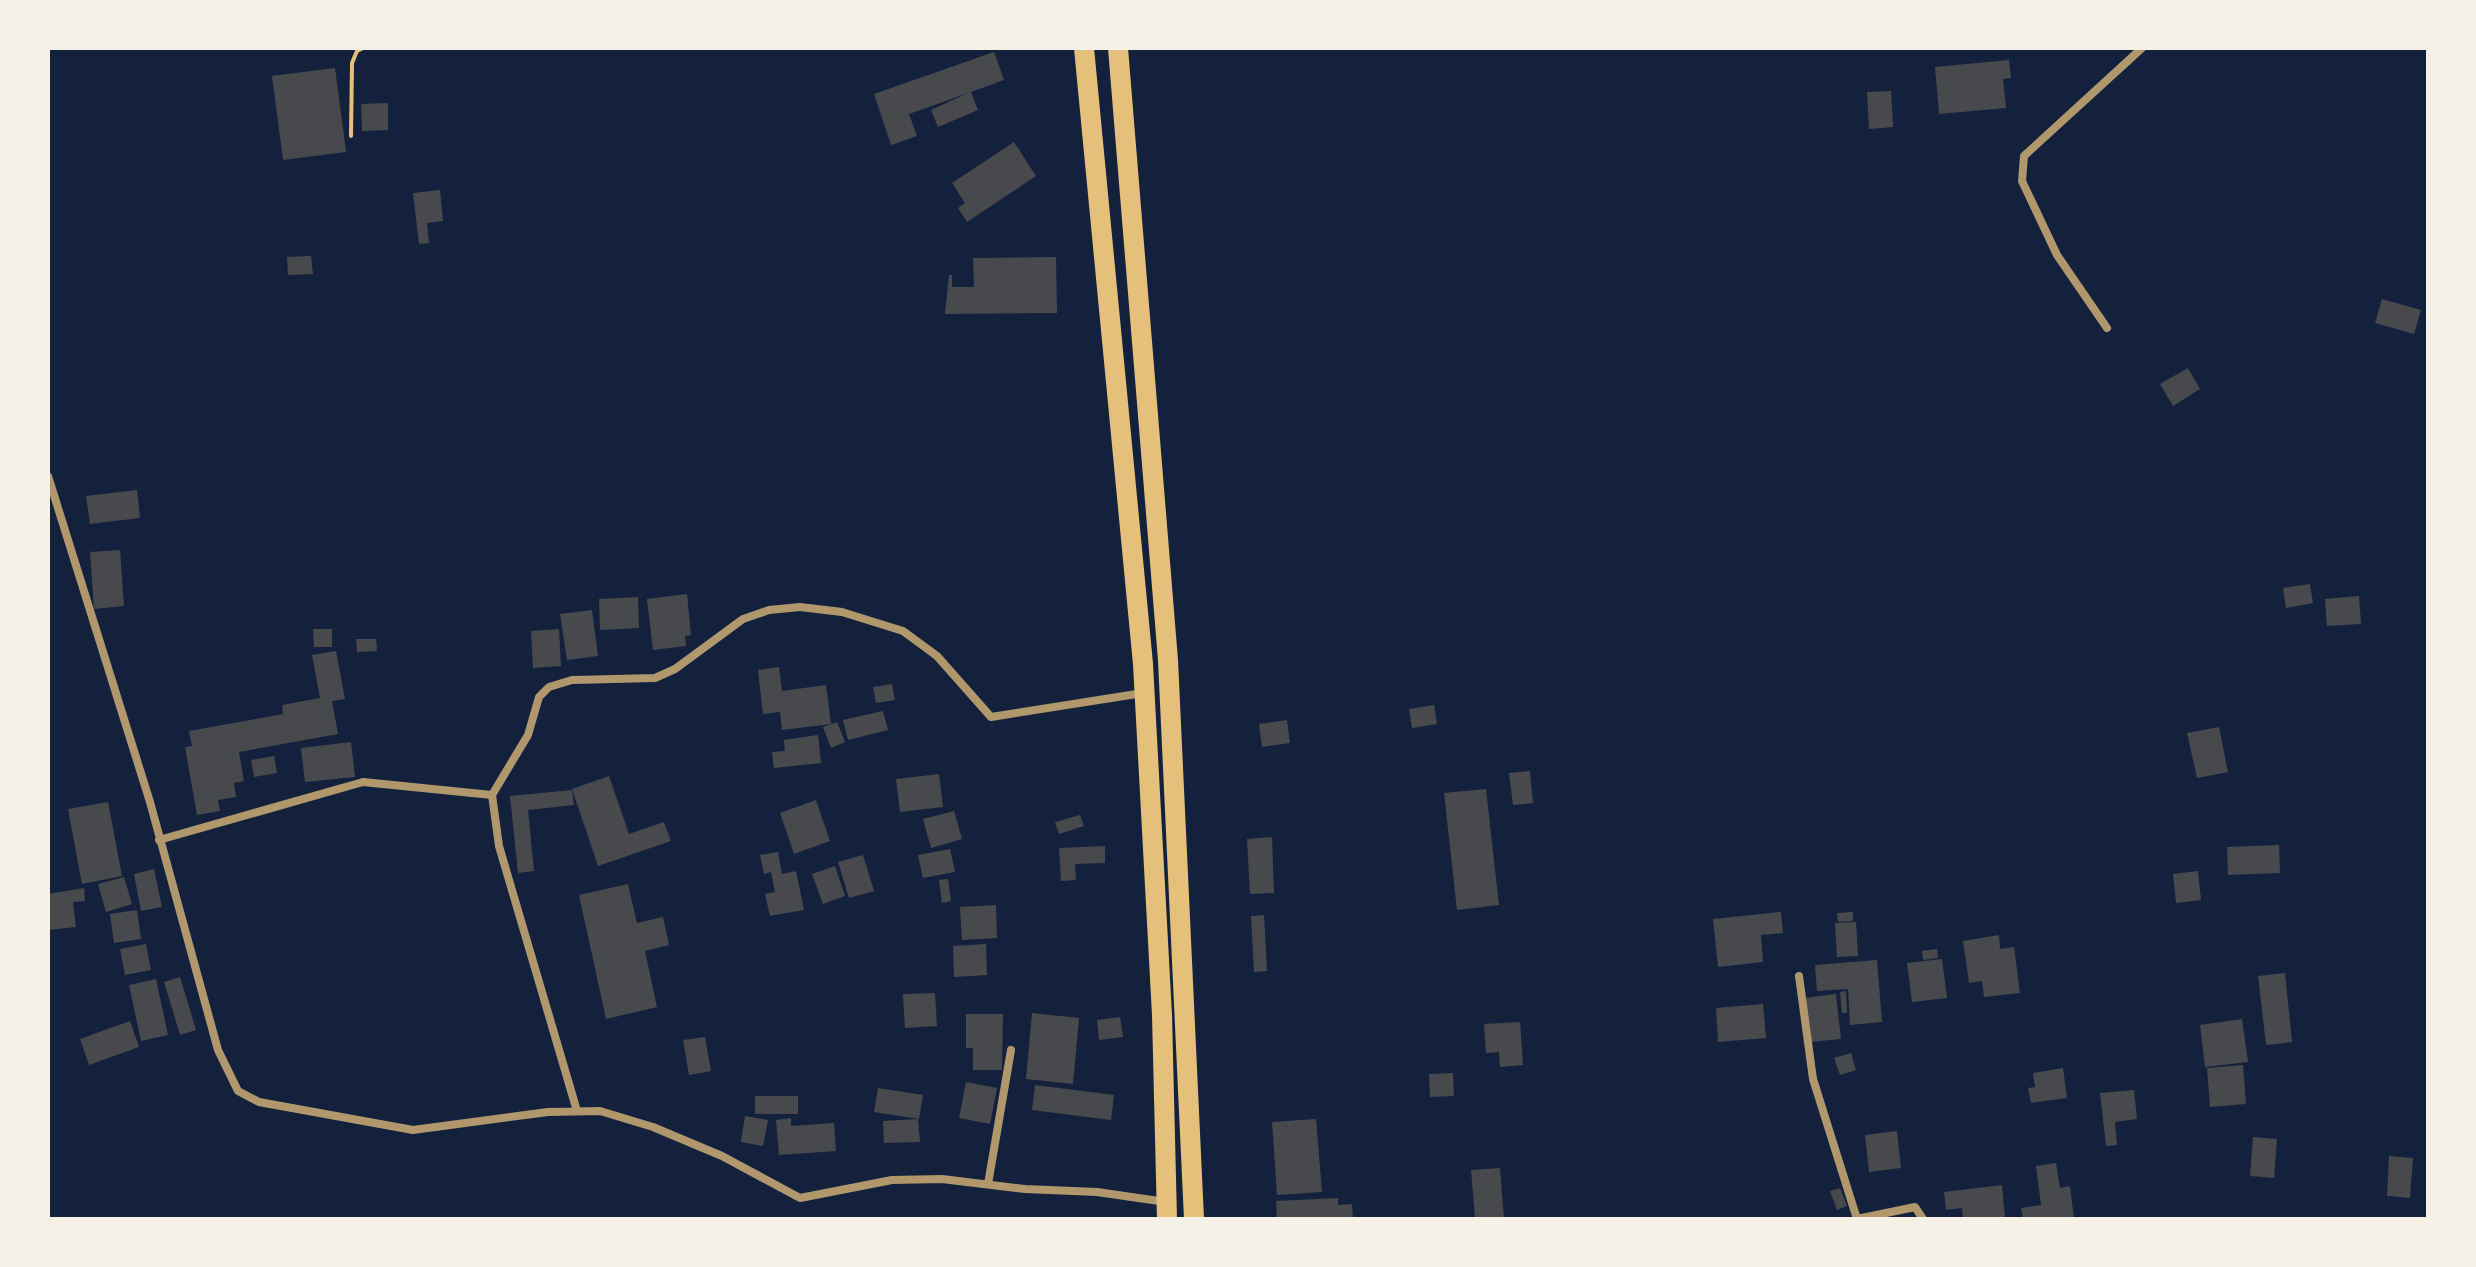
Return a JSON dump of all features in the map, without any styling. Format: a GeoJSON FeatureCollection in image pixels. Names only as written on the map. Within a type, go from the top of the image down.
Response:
{"type":"FeatureCollection","features":[{"type":"Feature","properties":{"kind":"highway"},"geometry":{"type":"LineString","coordinates":[[1084,48],[1145,693],[1162,1015],[1167,1211]]}},
{"type":"Feature","properties":{"kind":"highway"},"geometry":{"type":"LineString","coordinates":[[1118,48],[1168,660],[1194,1219]]}},
{"type":"Feature","properties":{"kind":"street"},"geometry":{"type":"LineString","coordinates":[[2107,328],[2057,255],[2022,181],[2024,156],[2142,48]]}},
{"type":"Feature","properties":{"kind":"street"},"geometry":{"type":"LineString","coordinates":[[48,476],[65,522],[218,1050],[238,1091],[259,1102],[413,1130],[548,1112],[600,1111],[653,1127],[722,1156],[800,1198],[892,1180],[942,1179],[1097,1192],[1167,1211]]}},
{"type":"Feature","properties":{"kind":"street"},"geometry":{"type":"LineString","coordinates":[[577,1111],[499,846],[492,795],[528,735],[539,697],[549,687],[572,680],[655,678],[675,669],[743,619],[769,610],[800,607],[842,612],[903,631],[937,656],[991,717],[1145,693]]}},
{"type":"Feature","properties":{"kind":"street"},"geometry":{"type":"LineString","coordinates":[[159,840],[363,782],[492,795]]}},
{"type":"Feature","properties":{"kind":"street"},"geometry":{"type":"LineString","coordinates":[[1799,976],[1813,1079],[1857,1219],[1915,1207],[1923,1219]]}},
{"type":"Feature","properties":{"kind":"street"},"geometry":{"type":"LineString","coordinates":[[988,1184],[1011,1050]]}},
{"type":"Feature","properties":{"kind":"path"},"geometry":{"type":"LineString","coordinates":[[351,136],[352,63],[357,51],[363,48]]}},
{"type":"Feature","properties":{"kind":"building"},"geometry":{"type":"Polygon","coordinates":[[[994,52],[1004,80],[971,92],[978,110],[938,127],[931,110],[968,93],[909,114],[917,136],[891,145],[874,94],[994,52]]]}},
{"type":"Feature","properties":{"kind":"building"},"geometry":{"type":"Polygon","coordinates":[[[2009,60],[2011,78],[2003,79],[2006,108],[1939,114],[1935,67],[2009,60]]]}},
{"type":"Feature","properties":{"kind":"building"},"geometry":{"type":"Polygon","coordinates":[[[335,68],[346,152],[283,160],[272,76],[335,68]]]}},
{"type":"Feature","properties":{"kind":"building"},"geometry":{"type":"Polygon","coordinates":[[[1891,91],[1893,127],[1869,129],[1867,92],[1891,91]]]}},
{"type":"Feature","properties":{"kind":"building"},"geometry":{"type":"Polygon","coordinates":[[[388,103],[388,130],[362,131],[361,104],[388,103]]]}},
{"type":"Feature","properties":{"kind":"building"},"geometry":{"type":"Polygon","coordinates":[[[1014,142],[1036,176],[967,222],[958,208],[965,203],[952,183],[1014,142]]]}},
{"type":"Feature","properties":{"kind":"building"},"geometry":{"type":"Polygon","coordinates":[[[440,190],[443,221],[427,223],[429,243],[419,244],[413,193],[440,190]]]}},
{"type":"Feature","properties":{"kind":"building"},"geometry":{"type":"Polygon","coordinates":[[[311,256],[313,274],[288,275],[287,257],[311,256]]]}},
{"type":"Feature","properties":{"kind":"building"},"geometry":{"type":"Polygon","coordinates":[[[1056,257],[1057,313],[945,314],[949,275],[952,275],[952,287],[974,287],[973,258],[1056,257]]]}},
{"type":"Feature","properties":{"kind":"building"},"geometry":{"type":"Polygon","coordinates":[[[2382,299],[2421,310],[2414,334],[2375,323],[2382,299]]]}},
{"type":"Feature","properties":{"kind":"building"},"geometry":{"type":"Polygon","coordinates":[[[2188,368],[2200,389],[2173,406],[2160,384],[2188,368]]]}},
{"type":"Feature","properties":{"kind":"building"},"geometry":{"type":"Polygon","coordinates":[[[137,490],[140,518],[90,524],[86,496],[137,490]]]}},
{"type":"Feature","properties":{"kind":"building"},"geometry":{"type":"Polygon","coordinates":[[[120,550],[124,606],[94,609],[90,552],[120,550]]]}},
{"type":"Feature","properties":{"kind":"building"},"geometry":{"type":"Polygon","coordinates":[[[2310,584],[2313,603],[2286,608],[2283,588],[2310,584]]]}},
{"type":"Feature","properties":{"kind":"building"},"geometry":{"type":"Polygon","coordinates":[[[687,594],[691,635],[685,636],[686,646],[653,650],[647,599],[687,594]]]}},
{"type":"Feature","properties":{"kind":"building"},"geometry":{"type":"Polygon","coordinates":[[[2359,596],[2361,624],[2327,626],[2325,599],[2359,596]]]}},
{"type":"Feature","properties":{"kind":"building"},"geometry":{"type":"Polygon","coordinates":[[[638,597],[639,628],[600,630],[599,599],[638,597]]]}},
{"type":"Feature","properties":{"kind":"building"},"geometry":{"type":"Polygon","coordinates":[[[592,610],[598,656],[567,660],[560,614],[592,610]]]}},
{"type":"Feature","properties":{"kind":"building"},"geometry":{"type":"Polygon","coordinates":[[[313,629],[332,629],[332,647],[314,647],[313,629]]]}},
{"type":"Feature","properties":{"kind":"building"},"geometry":{"type":"Polygon","coordinates":[[[559,629],[561,666],[533,668],[531,631],[559,629]]]}},
{"type":"Feature","properties":{"kind":"building"},"geometry":{"type":"Polygon","coordinates":[[[356,639],[376,639],[377,651],[357,652],[356,639]]]}},
{"type":"Feature","properties":{"kind":"building"},"geometry":{"type":"Polygon","coordinates":[[[336,651],[345,699],[332,701],[338,734],[239,752],[244,781],[234,783],[236,797],[218,800],[220,811],[197,815],[185,747],[192,746],[189,731],[283,714],[282,705],[320,698],[312,655],[336,651]]]}},
{"type":"Feature","properties":{"kind":"building"},"geometry":{"type":"Polygon","coordinates":[[[779,667],[782,691],[826,685],[831,724],[782,730],[780,712],[763,714],[758,670],[779,667]]]}},
{"type":"Feature","properties":{"kind":"building"},"geometry":{"type":"Polygon","coordinates":[[[892,684],[895,700],[876,703],[873,687],[892,684]]]}},
{"type":"Feature","properties":{"kind":"building"},"geometry":{"type":"Polygon","coordinates":[[[1434,705],[1437,724],[1412,728],[1409,709],[1434,705]]]}},
{"type":"Feature","properties":{"kind":"building"},"geometry":{"type":"Polygon","coordinates":[[[883,711],[888,730],[848,740],[843,720],[883,711]]]}},
{"type":"Feature","properties":{"kind":"building"},"geometry":{"type":"Polygon","coordinates":[[[1287,720],[1290,743],[1262,747],[1259,724],[1287,720]]]}},
{"type":"Feature","properties":{"kind":"building"},"geometry":{"type":"Polygon","coordinates":[[[837,722],[845,742],[831,748],[823,727],[837,722]]]}},
{"type":"Feature","properties":{"kind":"building"},"geometry":{"type":"Polygon","coordinates":[[[2219,727],[2228,772],[2197,778],[2187,733],[2219,727]]]}},
{"type":"Feature","properties":{"kind":"building"},"geometry":{"type":"Polygon","coordinates":[[[818,735],[821,763],[774,768],[772,752],[785,751],[784,740],[818,735]]]}},
{"type":"Feature","properties":{"kind":"building"},"geometry":{"type":"Polygon","coordinates":[[[351,742],[355,777],[305,782],[301,748],[351,742]]]}},
{"type":"Feature","properties":{"kind":"building"},"geometry":{"type":"Polygon","coordinates":[[[274,756],[277,773],[254,777],[251,760],[274,756]]]}},
{"type":"Feature","properties":{"kind":"building"},"geometry":{"type":"Polygon","coordinates":[[[1530,771],[1533,803],[1513,805],[1509,773],[1530,771]]]}},
{"type":"Feature","properties":{"kind":"building"},"geometry":{"type":"Polygon","coordinates":[[[939,774],[943,807],[900,812],[896,779],[939,774]]]}},
{"type":"Feature","properties":{"kind":"building"},"geometry":{"type":"Polygon","coordinates":[[[609,776],[629,834],[664,822],[671,841],[598,866],[572,789],[609,776]]]}},
{"type":"Feature","properties":{"kind":"building"},"geometry":{"type":"Polygon","coordinates":[[[1486,789],[1499,905],[1457,910],[1444,793],[1486,789]]]}},
{"type":"Feature","properties":{"kind":"building"},"geometry":{"type":"Polygon","coordinates":[[[572,790],[574,805],[528,810],[534,871],[518,873],[510,796],[572,790]]]}},
{"type":"Feature","properties":{"kind":"building"},"geometry":{"type":"Polygon","coordinates":[[[816,800],[830,841],[794,854],[780,813],[816,800]]]}},
{"type":"Feature","properties":{"kind":"building"},"geometry":{"type":"Polygon","coordinates":[[[108,802],[122,876],[82,884],[68,809],[108,802]]]}},
{"type":"Feature","properties":{"kind":"building"},"geometry":{"type":"Polygon","coordinates":[[[954,811],[962,839],[931,848],[923,819],[954,811]]]}},
{"type":"Feature","properties":{"kind":"building"},"geometry":{"type":"Polygon","coordinates":[[[1080,815],[1084,826],[1059,834],[1055,822],[1080,815]]]}},
{"type":"Feature","properties":{"kind":"building"},"geometry":{"type":"Polygon","coordinates":[[[1272,837],[1274,893],[1250,894],[1247,839],[1272,837]]]}},
{"type":"Feature","properties":{"kind":"building"},"geometry":{"type":"Polygon","coordinates":[[[2279,845],[2280,873],[2228,875],[2227,847],[2279,845]]]}},
{"type":"Feature","properties":{"kind":"building"},"geometry":{"type":"Polygon","coordinates":[[[1105,846],[1105,863],[1075,864],[1076,880],[1061,881],[1059,848],[1105,846]]]}},
{"type":"Feature","properties":{"kind":"building"},"geometry":{"type":"Polygon","coordinates":[[[950,849],[955,872],[923,878],[918,855],[950,849]]]}},
{"type":"Feature","properties":{"kind":"building"},"geometry":{"type":"Polygon","coordinates":[[[778,852],[782,874],[796,871],[804,910],[770,916],[765,894],[775,892],[771,872],[764,874],[760,855],[778,852]]]}},
{"type":"Feature","properties":{"kind":"building"},"geometry":{"type":"Polygon","coordinates":[[[863,855],[874,891],[849,898],[838,862],[863,855]]]}},
{"type":"Feature","properties":{"kind":"building"},"geometry":{"type":"Polygon","coordinates":[[[835,866],[845,896],[823,904],[812,874],[835,866]]]}},
{"type":"Feature","properties":{"kind":"building"},"geometry":{"type":"Polygon","coordinates":[[[154,869],[162,907],[141,911],[134,874],[154,869]]]}},
{"type":"Feature","properties":{"kind":"building"},"geometry":{"type":"Polygon","coordinates":[[[2198,871],[2201,900],[2176,903],[2173,874],[2198,871]]]}},
{"type":"Feature","properties":{"kind":"building"},"geometry":{"type":"Polygon","coordinates":[[[124,877],[132,904],[106,912],[98,884],[124,877]]]}},
{"type":"Feature","properties":{"kind":"building"},"geometry":{"type":"Polygon","coordinates":[[[948,879],[951,901],[942,903],[939,880],[948,879]]]}},
{"type":"Feature","properties":{"kind":"building"},"geometry":{"type":"Polygon","coordinates":[[[628,884],[637,923],[663,917],[669,945],[645,951],[657,1007],[606,1019],[579,895],[628,884]]]}},
{"type":"Feature","properties":{"kind":"building"},"geometry":{"type":"Polygon","coordinates":[[[84,888],[85,901],[73,902],[76,927],[48,930],[48,894],[84,888]]]}},
{"type":"Feature","properties":{"kind":"building"},"geometry":{"type":"Polygon","coordinates":[[[996,905],[997,938],[962,940],[960,907],[996,905]]]}},
{"type":"Feature","properties":{"kind":"building"},"geometry":{"type":"Polygon","coordinates":[[[137,910],[141,939],[114,943],[110,914],[137,910]]]}},
{"type":"Feature","properties":{"kind":"building"},"geometry":{"type":"Polygon","coordinates":[[[1781,912],[1783,933],[1761,935],[1763,962],[1718,967],[1713,919],[1781,912]]]}},
{"type":"Feature","properties":{"kind":"building"},"geometry":{"type":"Polygon","coordinates":[[[1853,912],[1853,921],[1838,922],[1837,913],[1853,912]]]}},
{"type":"Feature","properties":{"kind":"building"},"geometry":{"type":"Polygon","coordinates":[[[1264,915],[1267,971],[1254,972],[1251,916],[1264,915]]]}},
{"type":"Feature","properties":{"kind":"building"},"geometry":{"type":"Polygon","coordinates":[[[1856,922],[1858,956],[1837,957],[1835,923],[1856,922]]]}},
{"type":"Feature","properties":{"kind":"building"},"geometry":{"type":"Polygon","coordinates":[[[1999,935],[2000,949],[2014,947],[2020,993],[1984,997],[1982,981],[1969,983],[1963,941],[1999,935]]]}},
{"type":"Feature","properties":{"kind":"building"},"geometry":{"type":"Polygon","coordinates":[[[146,944],[151,970],[125,975],[120,949],[146,944]]]}},
{"type":"Feature","properties":{"kind":"building"},"geometry":{"type":"Polygon","coordinates":[[[986,944],[987,975],[954,977],[953,946],[986,944]]]}},
{"type":"Feature","properties":{"kind":"building"},"geometry":{"type":"Polygon","coordinates":[[[1937,949],[1938,958],[1923,960],[1922,951],[1937,949]]]}},
{"type":"Feature","properties":{"kind":"building"},"geometry":{"type":"Polygon","coordinates":[[[1942,959],[1947,998],[1912,1002],[1907,963],[1942,959]]]}},
{"type":"Feature","properties":{"kind":"building"},"geometry":{"type":"Polygon","coordinates":[[[1877,960],[1882,1022],[1850,1025],[1848,989],[1817,991],[1815,965],[1877,960]]]}},
{"type":"Feature","properties":{"kind":"building"},"geometry":{"type":"Polygon","coordinates":[[[2285,973],[2292,1042],[2266,1045],[2258,976],[2285,973]]]}},
{"type":"Feature","properties":{"kind":"building"},"geometry":{"type":"Polygon","coordinates":[[[180,977],[196,1030],[180,1035],[164,982],[180,977]]]}},
{"type":"Feature","properties":{"kind":"building"},"geometry":{"type":"Polygon","coordinates":[[[156,979],[168,1035],[141,1041],[129,985],[156,979]]]}},
{"type":"Feature","properties":{"kind":"building"},"geometry":{"type":"Polygon","coordinates":[[[1846,991],[1847,1013],[1842,1013],[1840,992],[1846,991]]]}},
{"type":"Feature","properties":{"kind":"building"},"geometry":{"type":"Polygon","coordinates":[[[935,993],[937,1026],[905,1028],[903,994],[935,993]]]}},
{"type":"Feature","properties":{"kind":"building"},"geometry":{"type":"Polygon","coordinates":[[[1836,994],[1841,1039],[1810,1042],[1805,998],[1836,994]]]}},
{"type":"Feature","properties":{"kind":"building"},"geometry":{"type":"Polygon","coordinates":[[[1763,1004],[1766,1038],[1718,1042],[1716,1008],[1763,1004]]]}},
{"type":"Feature","properties":{"kind":"building"},"geometry":{"type":"Polygon","coordinates":[[[1032,1013],[1079,1018],[1073,1084],[1026,1079],[1032,1013]]]}},
{"type":"Feature","properties":{"kind":"building"},"geometry":{"type":"Polygon","coordinates":[[[966,1014],[1003,1014],[1002,1070],[973,1070],[973,1048],[966,1048],[966,1014]]]}},
{"type":"Feature","properties":{"kind":"building"},"geometry":{"type":"Polygon","coordinates":[[[1120,1017],[1123,1037],[1099,1040],[1097,1020],[1120,1017]]]}},
{"type":"Feature","properties":{"kind":"building"},"geometry":{"type":"Polygon","coordinates":[[[2242,1019],[2248,1062],[2205,1067],[2200,1025],[2242,1019]]]}},
{"type":"Feature","properties":{"kind":"building"},"geometry":{"type":"Polygon","coordinates":[[[130,1021],[139,1047],[89,1065],[80,1039],[130,1021]]]}},
{"type":"Feature","properties":{"kind":"building"},"geometry":{"type":"Polygon","coordinates":[[[1520,1022],[1523,1065],[1500,1067],[1499,1052],[1486,1053],[1484,1024],[1520,1022]]]}},
{"type":"Feature","properties":{"kind":"building"},"geometry":{"type":"Polygon","coordinates":[[[705,1037],[711,1071],[689,1075],[683,1040],[705,1037]]]}},
{"type":"Feature","properties":{"kind":"building"},"geometry":{"type":"Polygon","coordinates":[[[1851,1053],[1856,1070],[1840,1075],[1834,1058],[1851,1053]]]}},
{"type":"Feature","properties":{"kind":"building"},"geometry":{"type":"Polygon","coordinates":[[[2243,1065],[2246,1104],[2210,1107],[2207,1068],[2243,1065]]]}},
{"type":"Feature","properties":{"kind":"building"},"geometry":{"type":"Polygon","coordinates":[[[2063,1068],[2067,1098],[2031,1103],[2028,1088],[2035,1087],[2033,1073],[2063,1068]]]}},
{"type":"Feature","properties":{"kind":"building"},"geometry":{"type":"Polygon","coordinates":[[[1453,1073],[1454,1096],[1430,1097],[1429,1074],[1453,1073]]]}},
{"type":"Feature","properties":{"kind":"building"},"geometry":{"type":"Polygon","coordinates":[[[966,1082],[997,1088],[990,1124],[959,1118],[966,1082]]]}},
{"type":"Feature","properties":{"kind":"building"},"geometry":{"type":"Polygon","coordinates":[[[1035,1085],[1114,1095],[1111,1120],[1032,1110],[1035,1085]]]}},
{"type":"Feature","properties":{"kind":"building"},"geometry":{"type":"Polygon","coordinates":[[[878,1088],[923,1095],[919,1119],[874,1112],[878,1088]]]}},
{"type":"Feature","properties":{"kind":"building"},"geometry":{"type":"Polygon","coordinates":[[[2134,1090],[2137,1119],[2115,1122],[2117,1145],[2106,1146],[2100,1093],[2134,1090]]]}},
{"type":"Feature","properties":{"kind":"building"},"geometry":{"type":"Polygon","coordinates":[[[755,1096],[798,1096],[798,1114],[755,1114],[755,1096]]]}},
{"type":"Feature","properties":{"kind":"building"},"geometry":{"type":"Polygon","coordinates":[[[745,1116],[768,1120],[763,1146],[741,1142],[745,1116]]]}},
{"type":"Feature","properties":{"kind":"building"},"geometry":{"type":"Polygon","coordinates":[[[791,1118],[791,1126],[834,1123],[836,1151],[779,1155],[776,1120],[791,1118]]]}},
{"type":"Feature","properties":{"kind":"building"},"geometry":{"type":"Polygon","coordinates":[[[918,1119],[920,1142],[884,1143],[883,1121],[918,1119]]]}},
{"type":"Feature","properties":{"kind":"building"},"geometry":{"type":"Polygon","coordinates":[[[1316,1119],[1322,1192],[1277,1195],[1272,1122],[1316,1119]]]}},
{"type":"Feature","properties":{"kind":"building"},"geometry":{"type":"Polygon","coordinates":[[[1897,1131],[1901,1168],[1869,1172],[1865,1135],[1897,1131]]]}},
{"type":"Feature","properties":{"kind":"building"},"geometry":{"type":"Polygon","coordinates":[[[2253,1137],[2277,1139],[2274,1178],[2250,1176],[2253,1137]]]}},
{"type":"Feature","properties":{"kind":"building"},"geometry":{"type":"Polygon","coordinates":[[[2389,1156],[2413,1158],[2410,1198],[2387,1196],[2389,1156]]]}},
{"type":"Feature","properties":{"kind":"building"},"geometry":{"type":"Polygon","coordinates":[[[2056,1163],[2060,1188],[2070,1186],[2074,1219],[2023,1219],[2021,1208],[2041,1205],[2036,1166],[2056,1163]]]}},
{"type":"Feature","properties":{"kind":"building"},"geometry":{"type":"Polygon","coordinates":[[[1500,1168],[1504,1219],[1475,1219],[1471,1170],[1500,1168]]]}},
{"type":"Feature","properties":{"kind":"building"},"geometry":{"type":"Polygon","coordinates":[[[2002,1185],[2005,1219],[1963,1219],[1962,1208],[1946,1210],[1944,1192],[2002,1185]]]}},
{"type":"Feature","properties":{"kind":"building"},"geometry":{"type":"Polygon","coordinates":[[[1840,1188],[1847,1206],[1837,1210],[1830,1191],[1840,1188]]]}},
{"type":"Feature","properties":{"kind":"building"},"geometry":{"type":"Polygon","coordinates":[[[1338,1198],[1338,1205],[1352,1204],[1353,1219],[1277,1219],[1276,1201],[1338,1198]]]}}]}
